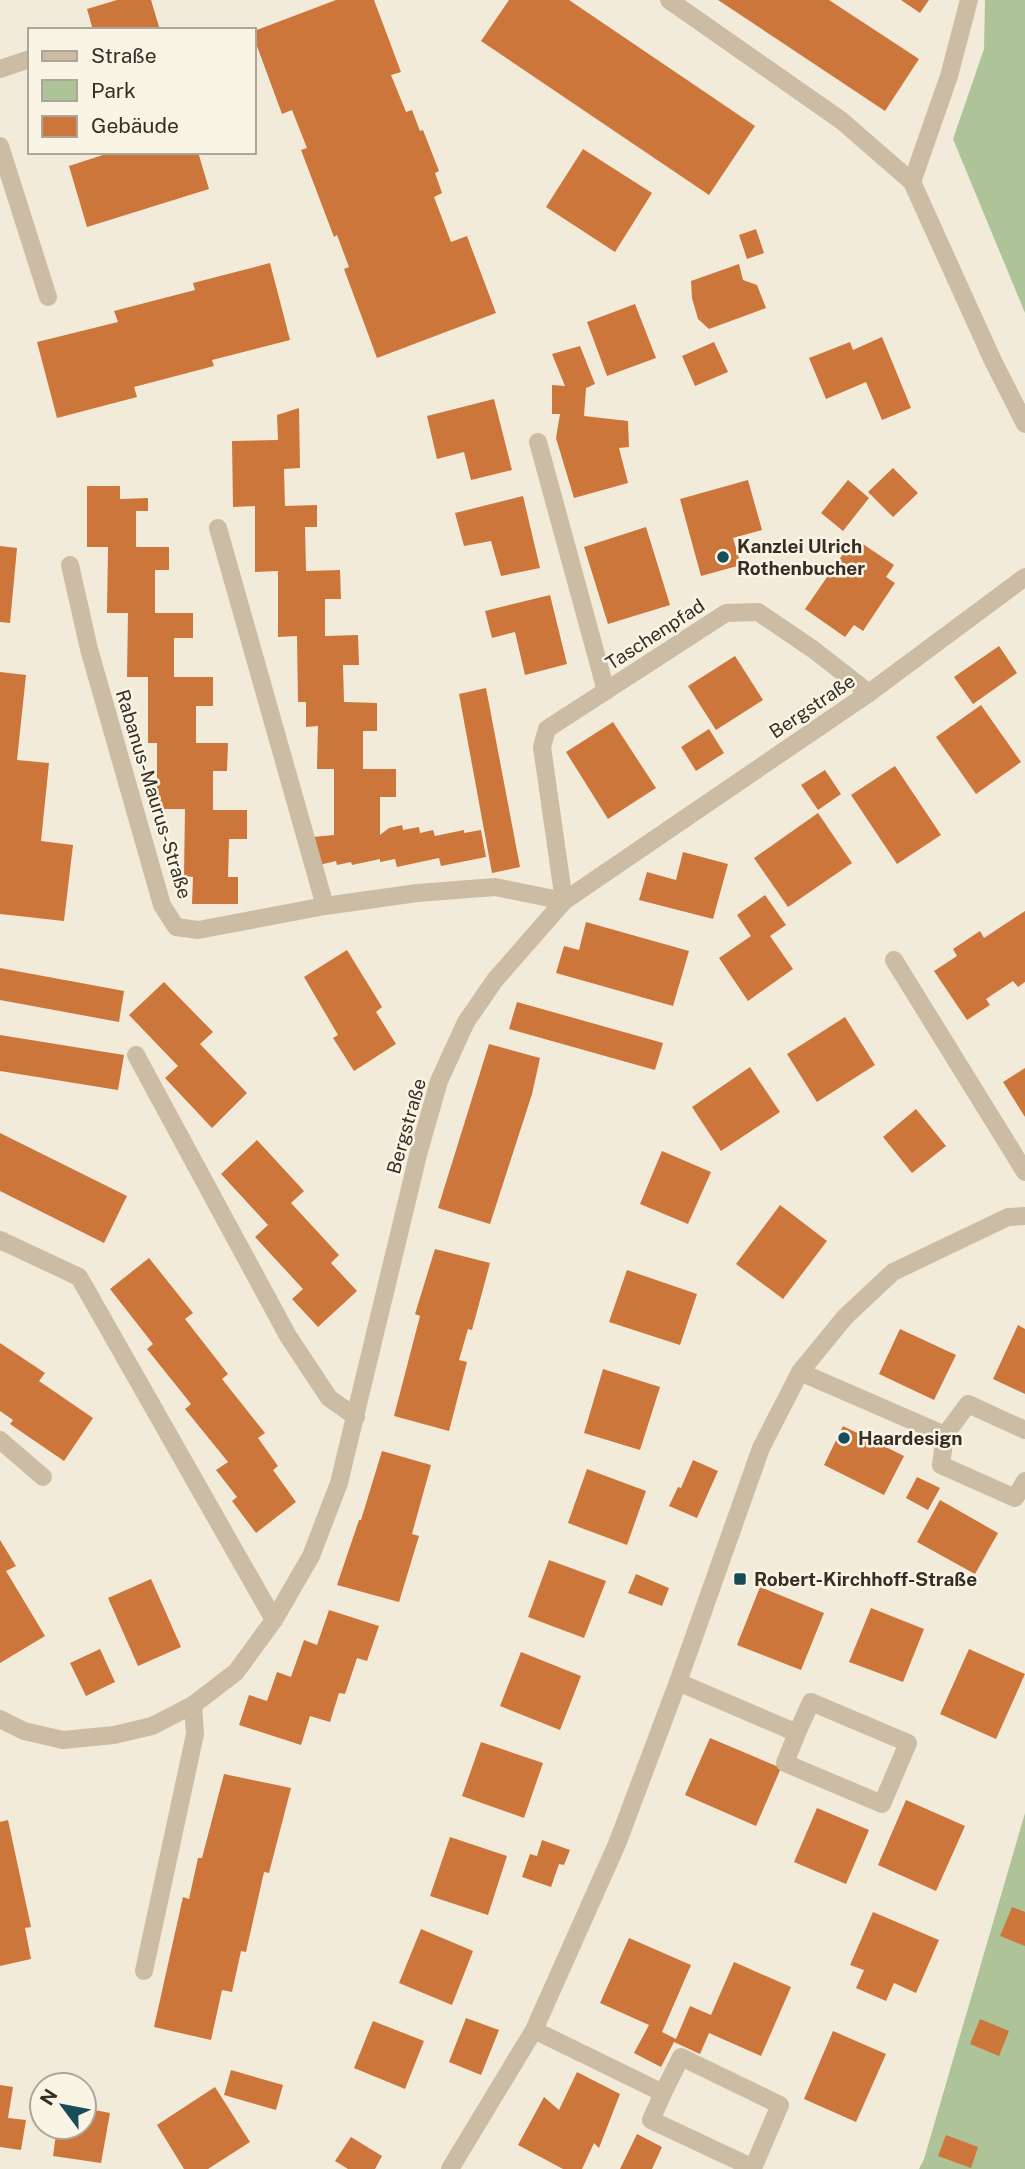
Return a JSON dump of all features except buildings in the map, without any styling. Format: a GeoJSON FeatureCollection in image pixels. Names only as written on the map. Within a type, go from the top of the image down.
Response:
{"type":"FeatureCollection","features":[{"type":"Feature","properties":{"kind":"street"},"geometry":{"type":"LineString","coordinates":[[669,0],[842,121],[912,182],[993,361],[1025,424]]}},
{"type":"Feature","properties":{"kind":"street"},"geometry":{"type":"LineString","coordinates":[[912,182],[949,76],[969,0]]}},
{"type":"Feature","properties":{"kind":"street"},"geometry":{"type":"LineString","coordinates":[[0,69],[28,60]]}},
{"type":"Feature","properties":{"kind":"street"},"geometry":{"type":"LineString","coordinates":[[0,146],[48,297]]}},
{"type":"Feature","properties":{"kind":"street","name":"Taschenpfad"},"geometry":{"type":"LineString","coordinates":[[538,442],[606,691]]}},
{"type":"Feature","properties":{"kind":"street"},"geometry":{"type":"LineString","coordinates":[[218,528],[325,906]]}},
{"type":"Feature","properties":{"kind":"street","name":"Rabanus-Maurus-Straße"},"geometry":{"type":"LineString","coordinates":[[70,565],[89,649],[162,905],[176,927],[198,930],[325,906],[418,893],[495,887],[564,901]]}},
{"type":"Feature","properties":{"kind":"street","name":"Bergstraße"},"geometry":{"type":"LineString","coordinates":[[0,1719],[24,1731],[63,1740],[114,1735],[152,1726],[192,1705],[236,1672],[274,1620],[311,1556],[339,1483],[419,1151],[439,1081],[466,1022],[495,980],[564,901],[869,693],[1025,577]]}},
{"type":"Feature","properties":{"kind":"street","name":"Taschenpfad"},"geometry":{"type":"LineString","coordinates":[[564,901],[542,747],[547,729],[726,613],[758,612],[814,650],[869,693]]}},
{"type":"Feature","properties":{"kind":"street"},"geometry":{"type":"LineString","coordinates":[[894,960],[1025,1171]]}},
{"type":"Feature","properties":{"kind":"street"},"geometry":{"type":"LineString","coordinates":[[136,1055],[289,1336],[329,1398],[356,1417]]}},
{"type":"Feature","properties":{"kind":"street"},"geometry":{"type":"LineString","coordinates":[[450,2169],[534,2030],[617,1844],[761,1448],[800,1373],[845,1317],[893,1272],[1008,1217],[1025,1216]]}},
{"type":"Feature","properties":{"kind":"street"},"geometry":{"type":"LineString","coordinates":[[0,1240],[79,1278],[274,1620]]}},
{"type":"Feature","properties":{"kind":"street"},"geometry":{"type":"LineString","coordinates":[[800,1373],[945,1435]]}},
{"type":"Feature","properties":{"kind":"street"},"geometry":{"type":"LineString","coordinates":[[1025,1430],[968,1404],[945,1435],[941,1465],[1015,1499],[1025,1480]]}},
{"type":"Feature","properties":{"kind":"street"},"geometry":{"type":"LineString","coordinates":[[0,1440],[43,1477]]}},
{"type":"Feature","properties":{"kind":"street"},"geometry":{"type":"LineString","coordinates":[[678,1682],[797,1733]]}},
{"type":"Feature","properties":{"kind":"street"},"geometry":{"type":"LineString","coordinates":[[811,1702],[908,1743],[882,1804],[785,1763],[797,1733],[811,1702]]}},
{"type":"Feature","properties":{"kind":"street"},"geometry":{"type":"LineString","coordinates":[[144,1971],[195,1734],[192,1705]]}},
{"type":"Feature","properties":{"kind":"street"},"geometry":{"type":"LineString","coordinates":[[534,2030],[663,2093]]}},
{"type":"Feature","properties":{"kind":"street"},"geometry":{"type":"LineString","coordinates":[[681,2057],[780,2105],[753,2168],[651,2120],[663,2093],[681,2057]]}},
{"type":"Feature","properties":{"kind":"green space"},"geometry":{"type":"Polygon","coordinates":[[[985,0],[1025,0],[1025,313],[953,139],[984,49],[985,0]]]}},
{"type":"Feature","properties":{"kind":"green space"},"geometry":{"type":"Polygon","coordinates":[[[1025,1813],[1025,2169],[919,2169],[924,2159],[1025,1813]]]}},
{"type":"Feature","properties":{"kind":"place","name":"Kanzlei Ulrich Rothenbucher"},"geometry":{"type":"Point","coordinates":[723,557]}},
{"type":"Feature","properties":{"kind":"place","name":"Haardesign"},"geometry":{"type":"Point","coordinates":[844,1438]}},
{"type":"Feature","properties":{"kind":"place","name":"Robert-Kirchhoff-Straße"},"geometry":{"type":"Point","coordinates":[740,1579]}}]}
